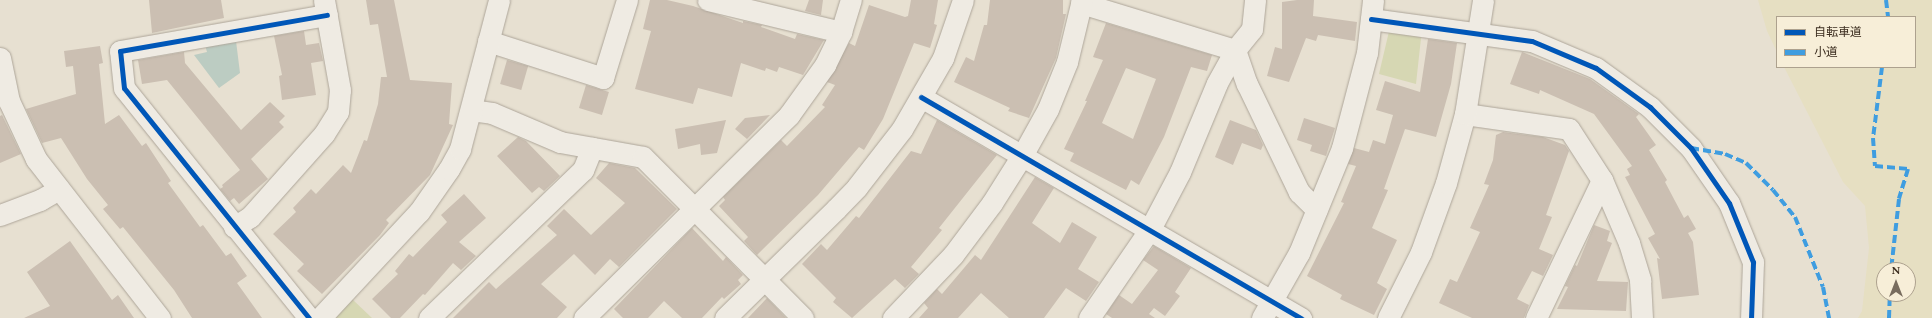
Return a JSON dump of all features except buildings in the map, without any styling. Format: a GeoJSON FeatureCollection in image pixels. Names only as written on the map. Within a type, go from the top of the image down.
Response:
{"type":"FeatureCollection","features":[{"type":"Feature","properties":{"kind":"street"},"geometry":{"type":"LineString","coordinates":[[320,318],[434,192],[460,149],[499,0]]}},
{"type":"Feature","properties":{"kind":"street"},"geometry":{"type":"LineString","coordinates":[[488,41],[603,78],[626,0]]}},
{"type":"Feature","properties":{"kind":"street"},"geometry":{"type":"LineString","coordinates":[[708,0],[841,32]]}},
{"type":"Feature","properties":{"kind":"street"},"geometry":{"type":"LineString","coordinates":[[584,318],[696,208],[804,97],[825,65],[841,32],[851,0]]}},
{"type":"Feature","properties":{"kind":"street"},"geometry":{"type":"LineString","coordinates":[[725,318],[857,186],[902,129],[943,58],[963,0]]}},
{"type":"Feature","properties":{"kind":"street"},"geometry":{"type":"LineString","coordinates":[[1089,318],[1150,229],[1180,172],[1217,83],[1235,50],[1252,29],[1255,0]]}},
{"type":"Feature","properties":{"kind":"street"},"geometry":{"type":"LineString","coordinates":[[1388,318],[1434,219],[1465,114],[1483,0]]}},
{"type":"Feature","properties":{"kind":"street"},"geometry":{"type":"LineString","coordinates":[[893,318],[957,250],[992,203],[1024,154],[1058,87],[1067,62],[1082,2],[1235,50]]}},
{"type":"Feature","properties":{"kind":"street"},"geometry":{"type":"LineString","coordinates":[[234,228],[250,217],[324,134],[338,112],[340,90],[325,8],[120,50],[124,88],[234,228],[309,318]]}},
{"type":"Feature","properties":{"kind":"street"},"geometry":{"type":"LineString","coordinates":[[1267,310],[1299,253],[1342,148],[1367,54],[1372,9],[1478,34],[1532,41],[1596,68],[1650,107],[1691,148],[1729,203],[1754,262],[1751,318]]}},
{"type":"Feature","properties":{"kind":"street"},"geometry":{"type":"LineString","coordinates":[[1235,50],[1247,84],[1299,192],[1317,210]]}},
{"type":"Feature","properties":{"kind":"street"},"geometry":{"type":"LineString","coordinates":[[1,67],[9,101],[22,132],[36,159],[160,318]]}},
{"type":"Feature","properties":{"kind":"street"},"geometry":{"type":"LineString","coordinates":[[921,97],[1024,154],[1150,229],[1267,310],[1302,318]]}},
{"type":"Feature","properties":{"kind":"street"},"geometry":{"type":"LineString","coordinates":[[471,110],[492,113],[560,142],[643,157],[696,208],[803,318]]}},
{"type":"Feature","properties":{"kind":"street"},"geometry":{"type":"LineString","coordinates":[[1465,114],[1569,130],[1602,180],[1629,243],[1640,280],[1642,318]]}},
{"type":"Feature","properties":{"kind":"street"},"geometry":{"type":"LineString","coordinates":[[429,318],[583,170],[592,148]]}},
{"type":"Feature","properties":{"kind":"street"},"geometry":{"type":"LineString","coordinates":[[1536,318],[1602,180]]}},
{"type":"Feature","properties":{"kind":"street"},"geometry":{"type":"LineString","coordinates":[[0,215],[40,200],[59,189]]}},
{"type":"Feature","properties":{"kind":"shaded area"},"geometry":{"type":"Polygon","coordinates":[[[1758,0],[1932,0],[1932,318],[1858,318],[1862,311],[1869,248],[1865,206],[1843,182],[1785,68],[1916,68],[1916,16],[1776,16],[1776,50],[1767,31],[1758,0]]]}},
{"type":"Feature","properties":{"kind":"shaded area"},"geometry":{"type":"Polygon","coordinates":[[[236,41],[240,73],[219,88],[194,55],[207,52],[205,45],[236,41]]]}},
{"type":"Feature","properties":{"kind":"green space"},"geometry":{"type":"Polygon","coordinates":[[[1390,27],[1422,29],[1416,84],[1379,74],[1390,27]]]}},
{"type":"Feature","properties":{"kind":"green space"},"geometry":{"type":"Polygon","coordinates":[[[351,298],[372,318],[334,318],[351,298]]]}},
{"type":"Feature","properties":{"kind":"marked path"},"geometry":{"type":"LineString","coordinates":[[1886,0],[1888,16]]}},
{"type":"Feature","properties":{"kind":"marked path"},"geometry":{"type":"LineString","coordinates":[[1882,68],[1873,138],[1875,166],[1908,169],[1899,199],[1892,262]]}},
{"type":"Feature","properties":{"kind":"marked path"},"geometry":{"type":"LineString","coordinates":[[1691,148],[1725,154],[1746,163],[1773,190],[1795,217],[1823,287],[1829,318]]}},
{"type":"Feature","properties":{"kind":"marked path"},"geometry":{"type":"LineString","coordinates":[[1889,318],[1890,302]]}},
{"type":"Feature","properties":{"kind":"cycle path"},"geometry":{"type":"LineString","coordinates":[[309,318],[124,88],[120,51],[327,15]]}},
{"type":"Feature","properties":{"kind":"cycle path"},"geometry":{"type":"LineString","coordinates":[[1371,19],[1532,41],[1596,68],[1650,107],[1691,148],[1729,203],[1753,262],[1751,318]]}},
{"type":"Feature","properties":{"kind":"cycle path"},"geometry":{"type":"LineString","coordinates":[[921,97],[1301,318]]}}]}
